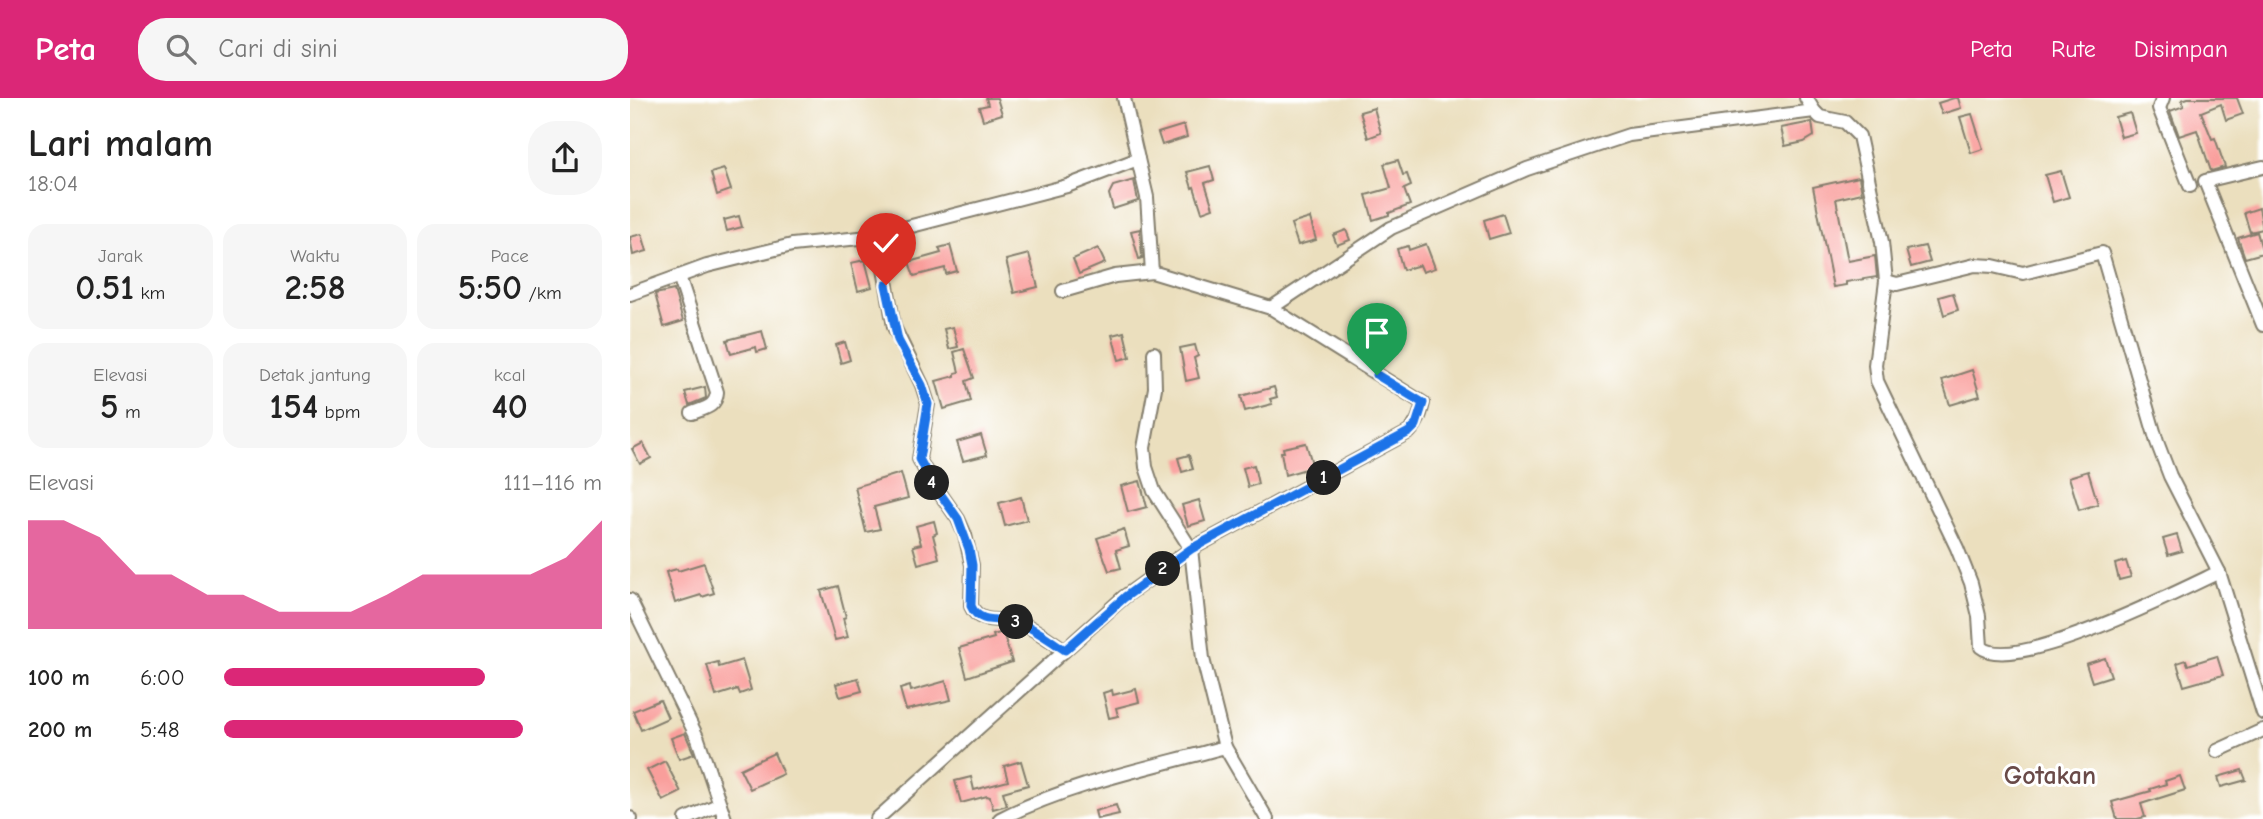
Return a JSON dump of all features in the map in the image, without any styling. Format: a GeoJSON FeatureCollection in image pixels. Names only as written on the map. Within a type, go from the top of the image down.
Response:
{"type":"FeatureCollection","features":[{"type":"Feature","properties":{"kind":"street"},"geometry":{"type":"LineString","coordinates":[[1124,98],[1147,197],[1152,272]]}},
{"type":"Feature","properties":{"kind":"street"},"geometry":{"type":"LineString","coordinates":[[1806,98],[1820,117],[1845,122],[1859,136],[1882,242],[1886,281],[1875,365],[1877,382],[1957,548],[1971,583],[1979,616],[1981,647],[1992,654],[2005,654],[2077,636],[2220,572]]}},
{"type":"Feature","properties":{"kind":"street"},"geometry":{"type":"LineString","coordinates":[[2163,98],[2159,107],[2185,188],[2263,167]]}},
{"type":"Feature","properties":{"kind":"street"},"geometry":{"type":"LineString","coordinates":[[1271,308],[1391,228],[1527,169],[1629,135],[1814,111]]}},
{"type":"Feature","properties":{"kind":"street"},"geometry":{"type":"LineString","coordinates":[[630,294],[707,266],[792,245],[878,234],[1067,186],[1138,159]]}},
{"type":"Feature","properties":{"kind":"street"},"geometry":{"type":"LineString","coordinates":[[2205,181],[2263,325]]}},
{"type":"Feature","properties":{"kind":"street"},"geometry":{"type":"LineString","coordinates":[[878,234],[894,327],[922,385],[928,404],[919,459],[958,519],[965,536],[972,565],[971,606],[974,612],[987,619],[1021,623],[1065,650]]}},
{"type":"Feature","properties":{"kind":"street"},"geometry":{"type":"LineString","coordinates":[[1886,281],[1897,284],[1975,265],[2023,273],[2102,253],[2157,442],[2170,476],[2220,572],[2263,713]]}},
{"type":"Feature","properties":{"kind":"street"},"geometry":{"type":"LineString","coordinates":[[877,819],[1125,597],[1191,549],[1409,432],[1416,425],[1421,413],[1423,403],[1271,308],[1152,272],[1115,276],[1063,291]]}},
{"type":"Feature","properties":{"kind":"street"},"geometry":{"type":"LineString","coordinates":[[679,276],[717,392],[713,404],[692,413]]}},
{"type":"Feature","properties":{"kind":"street"},"geometry":{"type":"LineString","coordinates":[[1154,354],[1155,387],[1144,448],[1146,467],[1154,491],[1191,549],[1203,659],[1225,747],[1267,819]]}},
{"type":"Feature","properties":{"kind":"street"},"geometry":{"type":"LineString","coordinates":[[630,600],[698,739],[725,819]]}},
{"type":"Feature","properties":{"kind":"street"},"geometry":{"type":"LineString","coordinates":[[2217,751],[2263,730]]}},
{"type":"Feature","properties":{"kind":"street"},"geometry":{"type":"LineString","coordinates":[[1000,819],[1035,801],[1075,787],[1225,747]]}},
{"type":"Feature","properties":{"kind":"street"},"geometry":{"type":"LineString","coordinates":[[686,819],[720,804]]}},
{"type":"Feature","properties":{"kind":"building"},"geometry":{"type":"Polygon","coordinates":[[[986,98],[997,98],[1002,114],[983,120],[979,107],[988,105],[986,98]]]}},
{"type":"Feature","properties":{"kind":"building"},"geometry":{"type":"Polygon","coordinates":[[[1958,98],[1961,108],[1942,114],[1938,103],[1958,98]]]}},
{"type":"Feature","properties":{"kind":"building"},"geometry":{"type":"Polygon","coordinates":[[[2237,98],[2243,114],[2226,120],[2221,104],[2201,112],[2212,139],[2215,138],[2225,167],[2211,171],[2197,130],[2179,136],[2170,111],[2184,106],[2182,100],[2237,98]]]}},
{"type":"Feature","properties":{"kind":"building"},"geometry":{"type":"Polygon","coordinates":[[[1374,108],[1381,133],[1368,138],[1360,112],[1374,108]]]}},
{"type":"Feature","properties":{"kind":"building"},"geometry":{"type":"Polygon","coordinates":[[[2130,113],[2136,133],[2121,137],[2115,117],[2130,113]]]}},
{"type":"Feature","properties":{"kind":"building"},"geometry":{"type":"Polygon","coordinates":[[[1972,114],[1983,149],[1971,153],[1960,117],[1972,114]]]}},
{"type":"Feature","properties":{"kind":"building"},"geometry":{"type":"Polygon","coordinates":[[[1812,122],[1814,136],[1804,142],[1785,146],[1781,128],[1812,122]]]}},
{"type":"Feature","properties":{"kind":"building"},"geometry":{"type":"Polygon","coordinates":[[[1184,125],[1187,137],[1162,145],[1158,133],[1184,125]]]}},
{"type":"Feature","properties":{"kind":"building"},"geometry":{"type":"Polygon","coordinates":[[[1398,160],[1403,175],[1407,174],[1411,186],[1404,189],[1410,205],[1373,220],[1366,195],[1391,188],[1384,164],[1398,160]]]}},
{"type":"Feature","properties":{"kind":"building"},"geometry":{"type":"Polygon","coordinates":[[[1210,166],[1214,180],[1205,183],[1213,208],[1202,212],[1187,172],[1210,166]]]}},
{"type":"Feature","properties":{"kind":"building"},"geometry":{"type":"Polygon","coordinates":[[[724,169],[731,190],[717,195],[711,173],[724,169]]]}},
{"type":"Feature","properties":{"kind":"building"},"geometry":{"type":"Polygon","coordinates":[[[2061,171],[2069,197],[2053,202],[2045,175],[2061,171]]]}},
{"type":"Feature","properties":{"kind":"building"},"geometry":{"type":"Polygon","coordinates":[[[1859,177],[1862,193],[1836,199],[1848,261],[1875,256],[1877,277],[1833,287],[1813,187],[1859,177]]]}},
{"type":"Feature","properties":{"kind":"building"},"geometry":{"type":"Polygon","coordinates":[[[1134,180],[1138,201],[1113,209],[1109,194],[1113,186],[1134,180]]]}},
{"type":"Feature","properties":{"kind":"building"},"geometry":{"type":"Polygon","coordinates":[[[2259,208],[2263,229],[2250,232],[2244,213],[2259,208]]]}},
{"type":"Feature","properties":{"kind":"building"},"geometry":{"type":"Polygon","coordinates":[[[1503,214],[1509,233],[1489,239],[1484,220],[1503,214]]]}},
{"type":"Feature","properties":{"kind":"building"},"geometry":{"type":"Polygon","coordinates":[[[739,216],[742,227],[727,231],[724,220],[739,216]]]}},
{"type":"Feature","properties":{"kind":"building"},"geometry":{"type":"Polygon","coordinates":[[[1310,218],[1316,240],[1298,245],[1291,224],[1310,218]]]}},
{"type":"Feature","properties":{"kind":"building"},"geometry":{"type":"Polygon","coordinates":[[[1140,229],[1142,258],[1139,259],[1131,231],[1140,229]]]}},
{"type":"Feature","properties":{"kind":"building"},"geometry":{"type":"Polygon","coordinates":[[[1346,230],[1350,240],[1337,245],[1333,235],[1346,230]]]}},
{"type":"Feature","properties":{"kind":"building"},"geometry":{"type":"Polygon","coordinates":[[[2257,232],[2263,253],[2245,258],[2238,238],[2257,232]]]}},
{"type":"Feature","properties":{"kind":"building"},"geometry":{"type":"Polygon","coordinates":[[[642,234],[647,251],[633,255],[630,237],[642,234]]]}},
{"type":"Feature","properties":{"kind":"building"},"geometry":{"type":"Polygon","coordinates":[[[1426,244],[1435,268],[1423,272],[1420,265],[1403,270],[1397,249],[1408,246],[1409,250],[1426,244]]]}},
{"type":"Feature","properties":{"kind":"building"},"geometry":{"type":"Polygon","coordinates":[[[950,245],[957,271],[946,274],[945,268],[914,276],[909,262],[941,253],[939,248],[950,245]]]}},
{"type":"Feature","properties":{"kind":"building"},"geometry":{"type":"Polygon","coordinates":[[[1925,246],[1930,262],[1911,267],[1906,250],[1925,246]]]}},
{"type":"Feature","properties":{"kind":"building"},"geometry":{"type":"Polygon","coordinates":[[[1098,248],[1105,263],[1079,274],[1073,259],[1098,248]]]}},
{"type":"Feature","properties":{"kind":"building"},"geometry":{"type":"Polygon","coordinates":[[[1029,254],[1038,287],[1014,293],[1006,260],[1029,254]]]}},
{"type":"Feature","properties":{"kind":"building"},"geometry":{"type":"Polygon","coordinates":[[[865,260],[872,287],[858,291],[851,263],[865,260]]]}},
{"type":"Feature","properties":{"kind":"building"},"geometry":{"type":"Polygon","coordinates":[[[674,290],[683,321],[664,327],[655,294],[674,290]]]}},
{"type":"Feature","properties":{"kind":"building"},"geometry":{"type":"Polygon","coordinates":[[[1953,293],[1958,310],[1944,315],[1939,297],[1953,293]]]}},
{"type":"Feature","properties":{"kind":"building"},"geometry":{"type":"Polygon","coordinates":[[[953,327],[958,347],[949,349],[944,329],[953,327]]]}},
{"type":"Feature","properties":{"kind":"building"},"geometry":{"type":"Polygon","coordinates":[[[762,331],[767,349],[757,352],[756,347],[731,354],[727,340],[762,331]]]}},
{"type":"Feature","properties":{"kind":"building"},"geometry":{"type":"Polygon","coordinates":[[[1124,332],[1130,357],[1119,360],[1112,335],[1124,332]]]}},
{"type":"Feature","properties":{"kind":"building"},"geometry":{"type":"Polygon","coordinates":[[[845,342],[850,360],[841,363],[836,345],[845,342]]]}},
{"type":"Feature","properties":{"kind":"building"},"geometry":{"type":"Polygon","coordinates":[[[1195,345],[1198,356],[1194,358],[1199,378],[1186,381],[1180,348],[1195,345]]]}},
{"type":"Feature","properties":{"kind":"building"},"geometry":{"type":"Polygon","coordinates":[[[964,349],[974,378],[966,381],[971,401],[944,409],[936,381],[955,376],[955,373],[959,372],[954,352],[964,349]]]}},
{"type":"Feature","properties":{"kind":"building"},"geometry":{"type":"Polygon","coordinates":[[[1972,370],[1980,396],[1950,405],[1942,380],[1972,370]]]}},
{"type":"Feature","properties":{"kind":"building"},"geometry":{"type":"Polygon","coordinates":[[[705,387],[706,398],[689,405],[685,392],[705,387]]]}},
{"type":"Feature","properties":{"kind":"building"},"geometry":{"type":"Polygon","coordinates":[[[1274,387],[1277,397],[1270,399],[1272,404],[1245,411],[1241,396],[1274,387]]]}},
{"type":"Feature","properties":{"kind":"building"},"geometry":{"type":"Polygon","coordinates":[[[981,435],[987,455],[963,461],[957,442],[981,435]]]}},
{"type":"Feature","properties":{"kind":"building"},"geometry":{"type":"Polygon","coordinates":[[[643,443],[651,458],[640,464],[632,449],[643,443]]]}},
{"type":"Feature","properties":{"kind":"building"},"geometry":{"type":"Polygon","coordinates":[[[1306,443],[1313,467],[1285,475],[1281,452],[1284,452],[1283,448],[1306,443]]]}},
{"type":"Feature","properties":{"kind":"building"},"geometry":{"type":"Polygon","coordinates":[[[1189,455],[1193,469],[1182,472],[1178,458],[1189,455]]]}},
{"type":"Feature","properties":{"kind":"building"},"geometry":{"type":"Polygon","coordinates":[[[1254,465],[1258,484],[1248,487],[1243,468],[1254,465]]]}},
{"type":"Feature","properties":{"kind":"building"},"geometry":{"type":"Polygon","coordinates":[[[2088,471],[2098,504],[2079,510],[2069,477],[2088,471]]]}},
{"type":"Feature","properties":{"kind":"building"},"geometry":{"type":"Polygon","coordinates":[[[901,473],[908,498],[874,507],[880,529],[866,532],[855,487],[901,473]]]}},
{"type":"Feature","properties":{"kind":"building"},"geometry":{"type":"Polygon","coordinates":[[[1140,481],[1147,507],[1128,512],[1121,486],[1140,481]]]}},
{"type":"Feature","properties":{"kind":"building"},"geometry":{"type":"Polygon","coordinates":[[[1021,497],[1027,520],[1005,526],[999,503],[1021,497]]]}},
{"type":"Feature","properties":{"kind":"building"},"geometry":{"type":"Polygon","coordinates":[[[1199,500],[1205,521],[1188,526],[1182,505],[1199,500]]]}},
{"type":"Feature","properties":{"kind":"building"},"geometry":{"type":"Polygon","coordinates":[[[934,521],[937,533],[933,535],[939,558],[918,564],[913,546],[921,544],[916,526],[934,521]]]}},
{"type":"Feature","properties":{"kind":"building"},"geometry":{"type":"Polygon","coordinates":[[[1124,529],[1129,546],[1116,550],[1121,568],[1109,571],[1097,538],[1124,529]]]}},
{"type":"Feature","properties":{"kind":"building"},"geometry":{"type":"Polygon","coordinates":[[[2177,535],[2182,551],[2168,555],[2163,539],[2177,535]]]}},
{"type":"Feature","properties":{"kind":"building"},"geometry":{"type":"Polygon","coordinates":[[[2126,561],[2131,577],[2119,580],[2115,564],[2126,561]]]}},
{"type":"Feature","properties":{"kind":"building"},"geometry":{"type":"Polygon","coordinates":[[[704,563],[714,593],[675,603],[666,572],[704,563]]]}},
{"type":"Feature","properties":{"kind":"building"},"geometry":{"type":"Polygon","coordinates":[[[838,586],[848,637],[835,640],[821,591],[838,586]]]}},
{"type":"Feature","properties":{"kind":"building"},"geometry":{"type":"Polygon","coordinates":[[[1003,632],[1012,662],[967,677],[959,648],[994,638],[993,635],[1003,632]]]}},
{"type":"Feature","properties":{"kind":"building"},"geometry":{"type":"Polygon","coordinates":[[[2217,656],[2223,675],[2184,686],[2177,663],[2186,660],[2188,665],[2217,656]]]}},
{"type":"Feature","properties":{"kind":"building"},"geometry":{"type":"Polygon","coordinates":[[[2105,658],[2111,676],[2092,682],[2086,664],[2105,658]]]}},
{"type":"Feature","properties":{"kind":"building"},"geometry":{"type":"Polygon","coordinates":[[[742,660],[751,690],[740,694],[738,689],[716,696],[707,665],[718,662],[719,667],[742,660]]]}},
{"type":"Feature","properties":{"kind":"building"},"geometry":{"type":"Polygon","coordinates":[[[858,678],[862,691],[840,697],[836,684],[858,678]]]}},
{"type":"Feature","properties":{"kind":"building"},"geometry":{"type":"Polygon","coordinates":[[[946,681],[951,700],[906,710],[900,689],[910,686],[911,691],[946,681]]]}},
{"type":"Feature","properties":{"kind":"building"},"geometry":{"type":"Polygon","coordinates":[[[1136,689],[1139,702],[1116,708],[1118,716],[1109,718],[1103,693],[1112,690],[1113,695],[1136,689]]]}},
{"type":"Feature","properties":{"kind":"building"},"geometry":{"type":"Polygon","coordinates":[[[660,700],[668,718],[641,730],[633,711],[660,700]]]}},
{"type":"Feature","properties":{"kind":"building"},"geometry":{"type":"Polygon","coordinates":[[[685,733],[694,754],[679,759],[671,738],[685,733]]]}},
{"type":"Feature","properties":{"kind":"building"},"geometry":{"type":"Polygon","coordinates":[[[774,753],[783,774],[750,789],[740,769],[774,753]]]}},
{"type":"Feature","properties":{"kind":"building"},"geometry":{"type":"Polygon","coordinates":[[[665,761],[681,792],[663,801],[647,770],[665,761]]]}},
{"type":"Feature","properties":{"kind":"building"},"geometry":{"type":"Polygon","coordinates":[[[1021,761],[1028,785],[1003,792],[1007,805],[993,809],[990,797],[987,796],[961,803],[955,781],[971,777],[974,790],[1008,781],[1004,766],[1021,761]]]}},
{"type":"Feature","properties":{"kind":"building"},"geometry":{"type":"Polygon","coordinates":[[[2242,770],[2246,780],[2221,787],[2218,777],[2242,770]]]}},
{"type":"Feature","properties":{"kind":"building"},"geometry":{"type":"Polygon","coordinates":[[[2180,776],[2185,790],[2141,804],[2145,817],[2117,819],[2112,802],[2151,791],[2150,789],[2166,784],[2165,781],[2180,776]]]}},
{"type":"Feature","properties":{"kind":"building"},"geometry":{"type":"Polygon","coordinates":[[[1116,805],[1119,814],[1097,819],[1095,811],[1116,805]]]}},
{"type":"Feature","properties":{"kind":"district","name":"Gotakan"},"geometry":{"type":"Point","coordinates":[2050,775]}},
{"type":"Feature","properties":{"kind":"route"},"geometry":{"type":"LineString","coordinates":[[886,285],[898,340],[922,385],[928,404],[919,452],[921,466],[958,519],[969,549],[972,565],[971,606],[979,617],[1021,623],[1065,650],[1125,597],[1191,549],[1409,432],[1416,425],[1423,403],[1377,375]]}}]}
